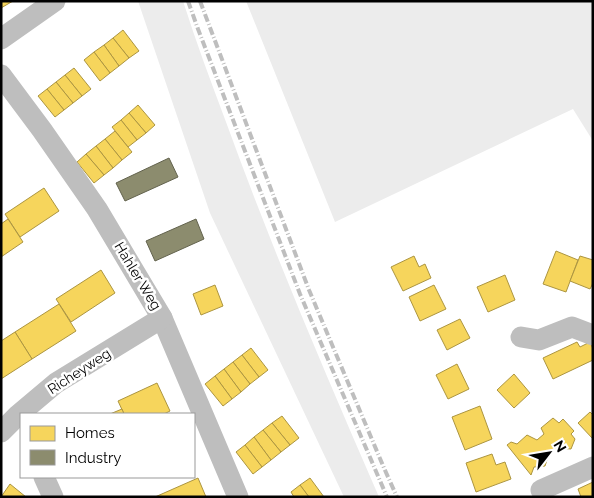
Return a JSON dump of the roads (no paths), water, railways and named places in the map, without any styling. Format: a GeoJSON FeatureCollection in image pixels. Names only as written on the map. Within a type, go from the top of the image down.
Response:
{"type":"FeatureCollection","features":[{"type":"Feature","properties":{"kind":"street"},"geometry":{"type":"LineString","coordinates":[[1,39],[55,1]]}},
{"type":"Feature","properties":{"kind":"street","name":"Hahler Weg"},"geometry":{"type":"LineString","coordinates":[[1,75],[97,209],[162,318],[238,497]]}},
{"type":"Feature","properties":{"kind":"street","name":"Richeyweg"},"geometry":{"type":"LineString","coordinates":[[27,413],[56,383],[162,318]]}},
{"type":"Feature","properties":{"kind":"street"},"geometry":{"type":"LineString","coordinates":[[521,337],[539,340],[572,327],[593,335]]}},
{"type":"Feature","properties":{"kind":"street"},"geometry":{"type":"LineString","coordinates":[[541,490],[593,467]]}},
{"type":"Feature","properties":{"kind":"street"},"geometry":{"type":"LineString","coordinates":[[44,478],[54,497]]}},
{"type":"Feature","properties":{"kind":"railway"},"geometry":{"type":"LineString","coordinates":[[188,1],[300,294],[387,497]]}},
{"type":"Feature","properties":{"kind":"railway"},"geometry":{"type":"LineString","coordinates":[[200,1],[309,290],[397,497]]}}]}
